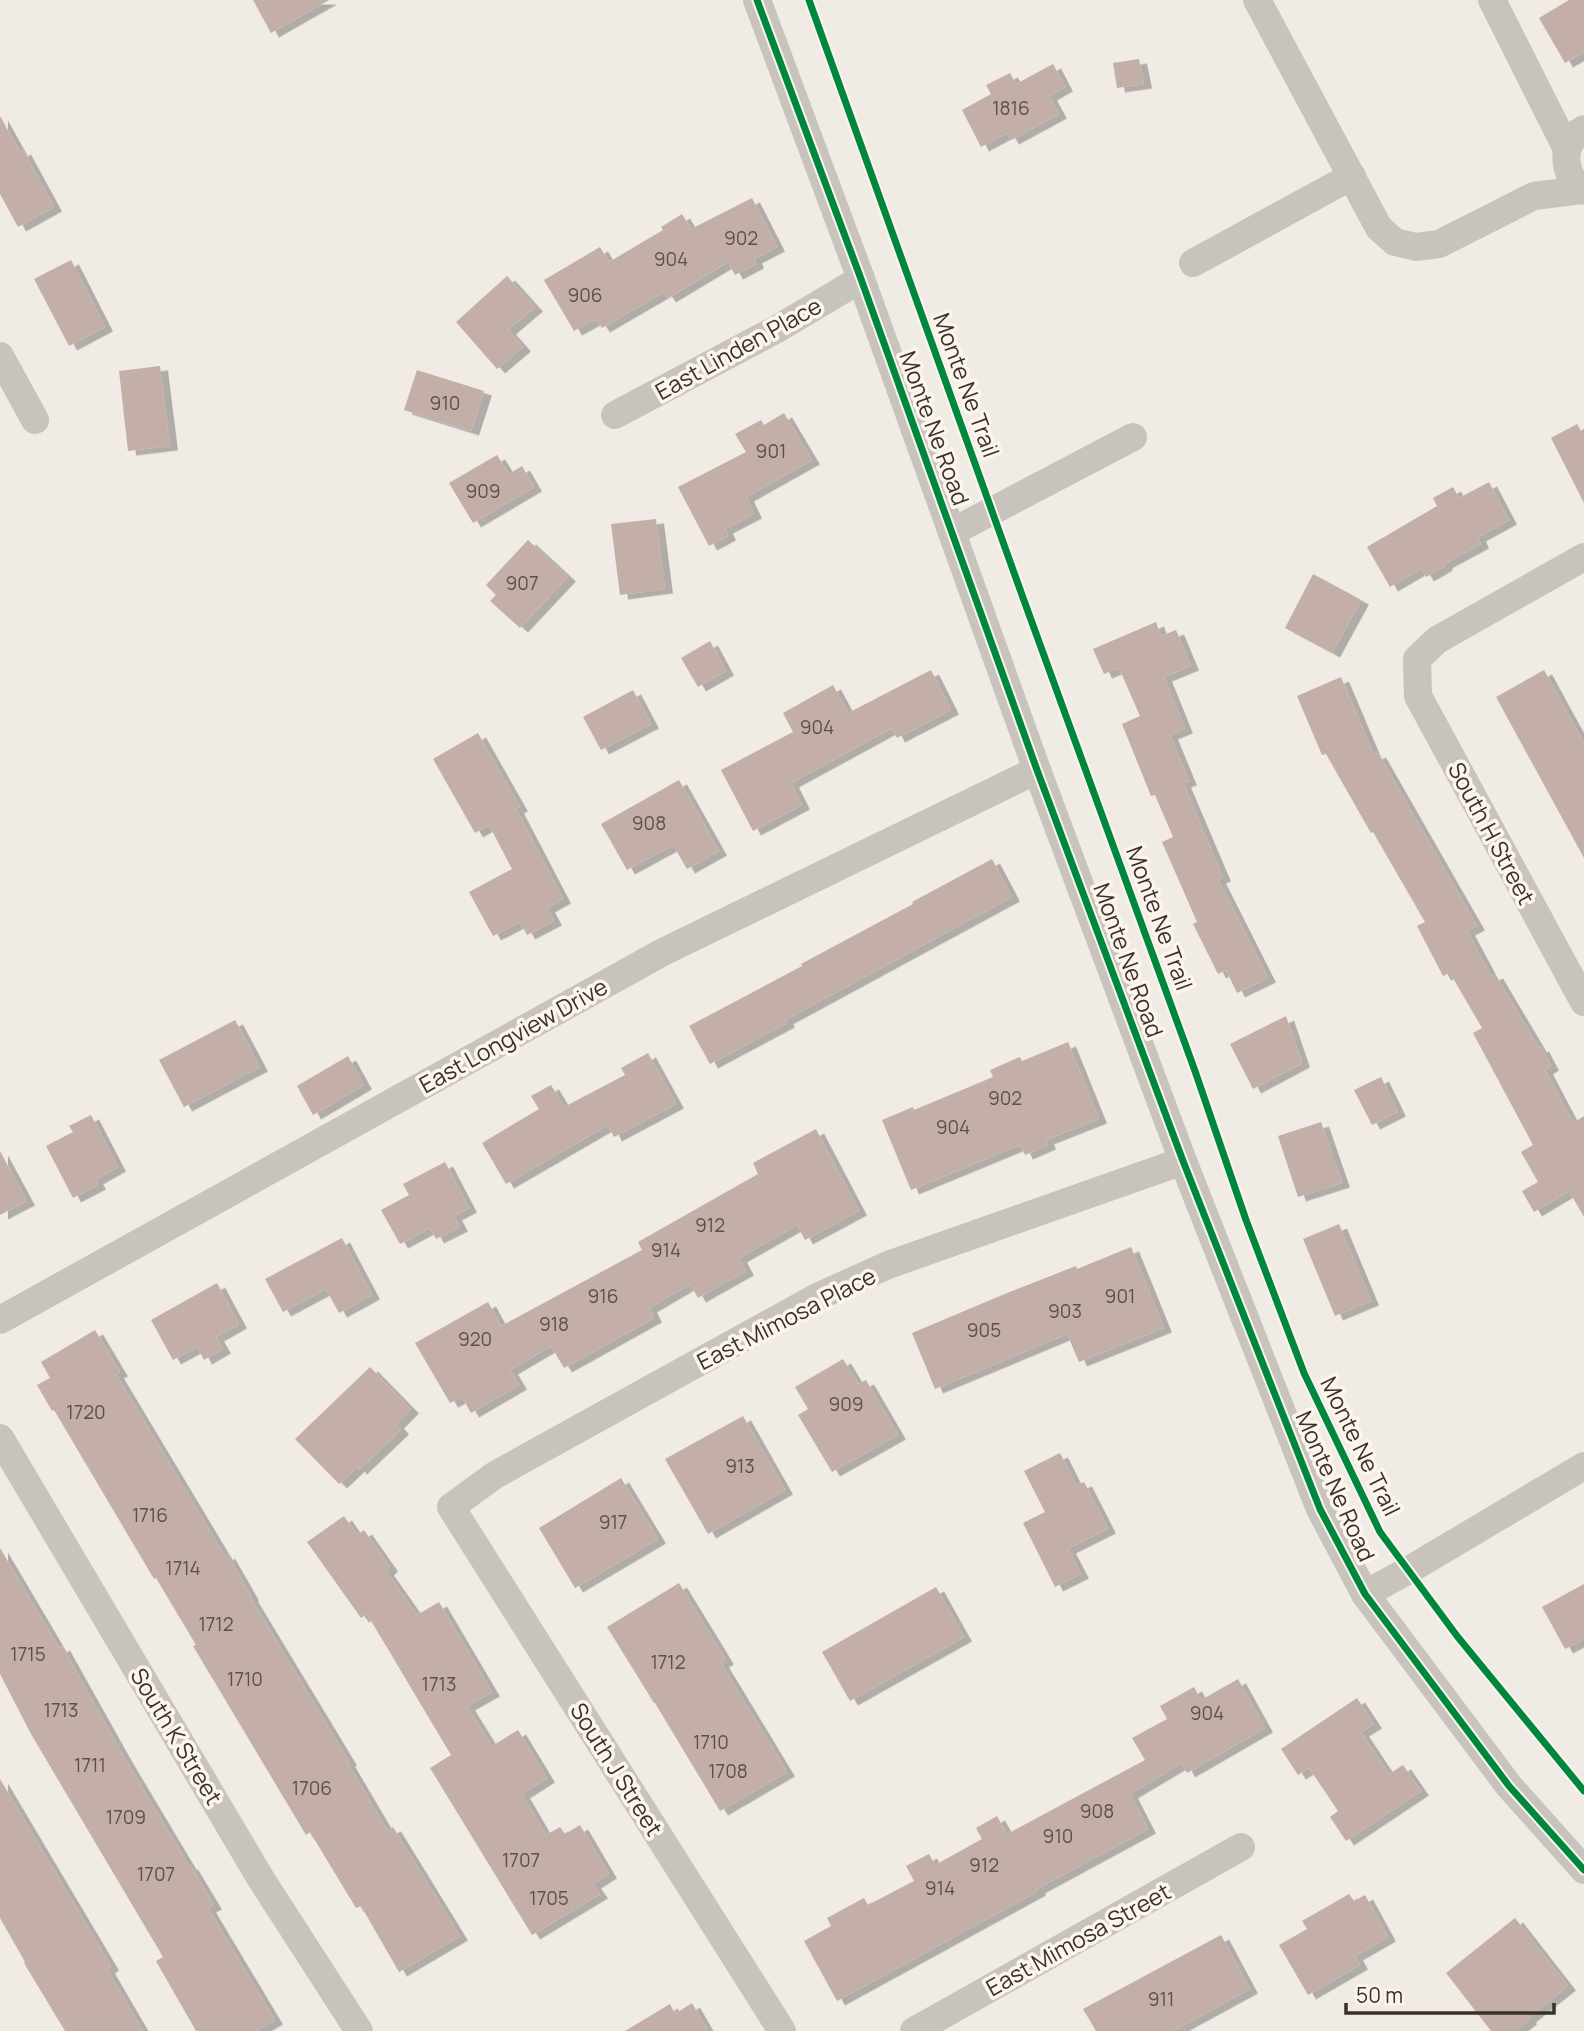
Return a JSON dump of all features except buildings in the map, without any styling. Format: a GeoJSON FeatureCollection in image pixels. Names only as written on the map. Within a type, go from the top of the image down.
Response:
{"type":"FeatureCollection","features":[{"type":"Feature","properties":{"kind":"street","name":"Monte Ne Road"},"geometry":{"type":"LineString","coordinates":[[758,0],[1037,770],[1183,1161],[1315,1497],[1365,1594],[1509,1786],[1584,1870]]}},
{"type":"Feature","properties":{"kind":"street"},"geometry":{"type":"LineString","coordinates":[[1257,0],[1379,228],[1395,242],[1416,247],[1439,244],[1534,197],[1583,190]]}},
{"type":"Feature","properties":{"kind":"street"},"geometry":{"type":"LineString","coordinates":[[1492,0],[1544,100],[1572,146],[1568,172],[1583,190]]}},
{"type":"Feature","properties":{"kind":"street"},"geometry":{"type":"LineString","coordinates":[[1544,100],[1584,122]]}},
{"type":"Feature","properties":{"kind":"street"},"geometry":{"type":"LineString","coordinates":[[1534,197],[1572,146]]}},
{"type":"Feature","properties":{"kind":"street"},"geometry":{"type":"LineString","coordinates":[[1193,263],[1352,176]]}},
{"type":"Feature","properties":{"kind":"street","name":"East Linden Place"},"geometry":{"type":"LineString","coordinates":[[615,415],[777,328],[861,279]]}},
{"type":"Feature","properties":{"kind":"street"},"geometry":{"type":"LineString","coordinates":[[0,356],[36,420]]}},
{"type":"Feature","properties":{"kind":"street"},"geometry":{"type":"LineString","coordinates":[[952,532],[1133,437]]}},
{"type":"Feature","properties":{"kind":"street","name":"South H Street"},"geometry":{"type":"LineString","coordinates":[[1584,557],[1437,639],[1417,659],[1418,696],[1584,1002]]}},
{"type":"Feature","properties":{"kind":"street","name":"East Longview Drive"},"geometry":{"type":"LineString","coordinates":[[0,1320],[663,952],[1037,770]]}},
{"type":"Feature","properties":{"kind":"street","name":"East Mimosa Place"},"geometry":{"type":"LineString","coordinates":[[451,1507],[495,1475],[817,1297],[888,1265],[1183,1161]]}},
{"type":"Feature","properties":{"kind":"street","name":"South K Street"},"geometry":{"type":"LineString","coordinates":[[0,1438],[261,1879],[359,2031]]}},
{"type":"Feature","properties":{"kind":"street"},"geometry":{"type":"LineString","coordinates":[[1365,1594],[1584,1466]]}},
{"type":"Feature","properties":{"kind":"street","name":"South J Street"},"geometry":{"type":"LineString","coordinates":[[451,1507],[782,2031]]}},
{"type":"Feature","properties":{"kind":"street","name":"East Mimosa Street"},"geometry":{"type":"LineString","coordinates":[[914,2031],[1241,1847]]}},
{"type":"Feature","properties":{"kind":"cycle path"},"geometry":{"type":"LineString","coordinates":[[757,0],[861,279],[1037,770],[1183,1161],[1320,1509],[1365,1594],[1509,1786],[1584,1870]]}},
{"type":"Feature","properties":{"kind":"cycle path","name":"Monte Ne Trail"},"geometry":{"type":"LineString","coordinates":[[809,0],[1195,1071],[1246,1220],[1304,1373],[1380,1532],[1457,1636],[1584,1791]]}}]}
